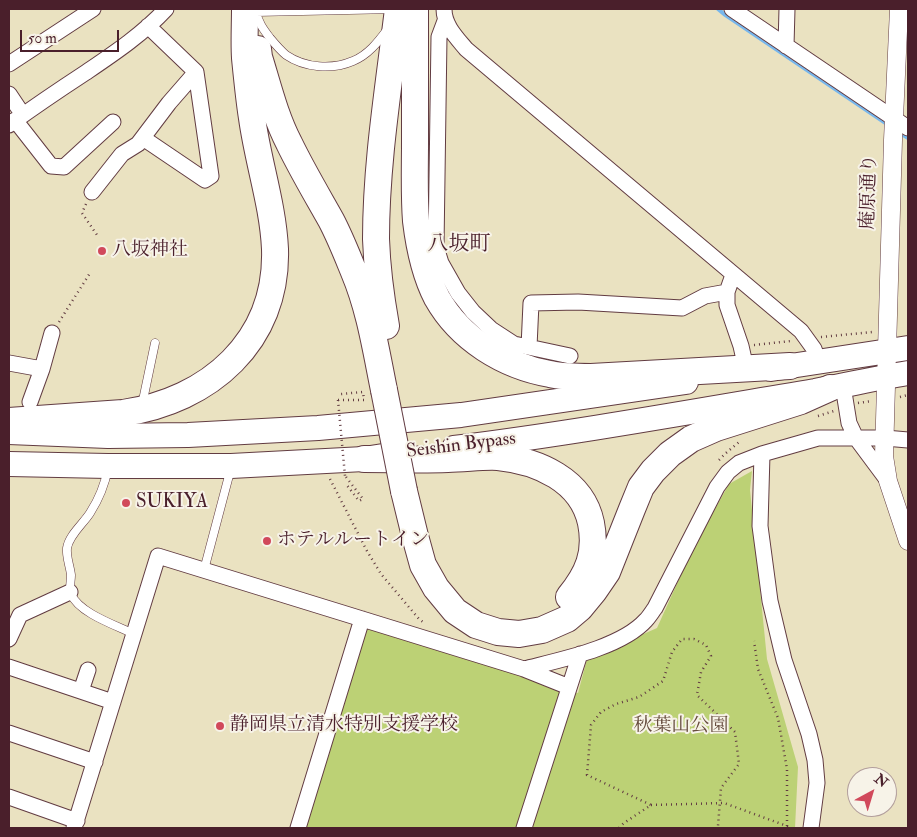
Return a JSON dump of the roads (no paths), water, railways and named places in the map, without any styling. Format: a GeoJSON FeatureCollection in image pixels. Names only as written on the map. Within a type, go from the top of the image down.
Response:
{"type":"FeatureCollection","features":[{"type":"Feature","properties":{"kind":"highway"},"geometry":{"type":"LineString","coordinates":[[391,392],[376,240],[379,165],[398,9]]}},
{"type":"Feature","properties":{"kind":"highway"},"geometry":{"type":"LineString","coordinates":[[415,9],[416,222],[420,247],[427,273],[437,298],[452,318],[474,341],[496,356],[523,367],[549,374],[591,377],[745,363],[790,366],[897,350]]}},
{"type":"Feature","properties":{"kind":"highway"},"geometry":{"type":"LineString","coordinates":[[253,10],[259,57],[275,111],[288,142],[332,222],[364,298],[391,392],[412,491],[440,566],[453,587],[468,603],[490,613],[513,618],[538,615],[555,608],[572,593],[586,572],[591,560],[593,546],[593,531],[589,514],[581,498],[566,482],[550,471],[529,463],[498,457],[450,459],[364,458]]}},
{"type":"Feature","properties":{"kind":"highway"},"geometry":{"type":"LineString","coordinates":[[9,421],[123,413],[140,423],[157,406],[210,381],[240,353],[253,336],[269,302],[274,280],[275,249],[267,193],[252,119],[245,58],[253,10]]}},
{"type":"Feature","properties":{"kind":"highway","name":"Seishin Bypass"},"geometry":{"type":"LineString","coordinates":[[9,432],[140,423],[188,435],[318,428],[461,416],[745,363]]}},
{"type":"Feature","properties":{"kind":"highway","name":"Seishin Bypass"},"geometry":{"type":"LineString","coordinates":[[9,464],[231,466],[364,458],[491,443],[839,393],[894,383]]}},
{"type":"Feature","properties":{"kind":"highway"},"geometry":{"type":"LineString","coordinates":[[412,491],[414,536],[423,565],[436,588],[455,611],[476,625],[498,632],[519,634],[542,630],[567,619],[580,608],[594,591],[607,572],[642,487],[653,471],[670,454],[691,439],[716,428],[801,401],[839,393]]}},
{"type":"Feature","properties":{"kind":"street"},"geometry":{"type":"LineString","coordinates":[[16,120],[105,59],[136,36],[166,9]]}},
{"type":"Feature","properties":{"kind":"street"},"geometry":{"type":"LineString","coordinates":[[732,9],[897,127]]}},
{"type":"Feature","properties":{"kind":"street"},"geometry":{"type":"LineString","coordinates":[[786,46],[787,9]]}},
{"type":"Feature","properties":{"kind":"street","name":"庵原通り"},"geometry":{"type":"LineString","coordinates":[[898,9],[897,127],[888,326],[897,350],[884,456],[888,481],[908,541]]}},
{"type":"Feature","properties":{"kind":"street"},"geometry":{"type":"LineString","coordinates":[[9,64],[88,10]]}},
{"type":"Feature","properties":{"kind":"street"},"geometry":{"type":"LineString","coordinates":[[445,15],[466,49],[800,331],[814,349],[819,362]]}},
{"type":"Feature","properties":{"kind":"street"},"geometry":{"type":"LineString","coordinates":[[445,15],[439,37],[436,247],[441,263],[458,293],[473,312],[491,329],[514,344],[570,356]]}},
{"type":"Feature","properties":{"kind":"street"},"geometry":{"type":"LineString","coordinates":[[143,138],[205,180],[211,176],[196,72],[148,26]]}},
{"type":"Feature","properties":{"kind":"street"},"geometry":{"type":"LineString","coordinates":[[92,192],[122,154],[138,144],[169,103],[196,72]]}},
{"type":"Feature","properties":{"kind":"street"},"geometry":{"type":"LineString","coordinates":[[9,94],[16,120],[51,166],[64,167],[113,122]]}},
{"type":"Feature","properties":{"kind":"street"},"geometry":{"type":"LineString","coordinates":[[733,275],[728,292],[727,305],[745,363]]}},
{"type":"Feature","properties":{"kind":"street"},"geometry":{"type":"LineString","coordinates":[[529,347],[531,303],[578,302],[682,308],[705,296],[728,292]]}},
{"type":"Feature","properties":{"kind":"street"},"geometry":{"type":"LineString","coordinates":[[30,402],[42,370],[52,333]]}},
{"type":"Feature","properties":{"kind":"street"},"geometry":{"type":"LineString","coordinates":[[9,363],[42,370]]}},
{"type":"Feature","properties":{"kind":"street"},"geometry":{"type":"LineString","coordinates":[[839,393],[856,438],[888,481]]}},
{"type":"Feature","properties":{"kind":"street"},"geometry":{"type":"LineString","coordinates":[[524,669],[580,654],[623,638],[646,620],[655,608],[717,487],[728,472],[739,463],[762,454],[818,438],[908,440]]}},
{"type":"Feature","properties":{"kind":"street"},"geometry":{"type":"LineString","coordinates":[[762,454],[760,526],[770,601],[784,660],[809,734],[815,760],[817,782],[812,828]]}},
{"type":"Feature","properties":{"kind":"street"},"geometry":{"type":"LineString","coordinates":[[9,797],[75,824],[158,556],[524,669],[569,687]]}},
{"type":"Feature","properties":{"kind":"street"},"geometry":{"type":"LineString","coordinates":[[9,638],[15,612],[70,592]]}},
{"type":"Feature","properties":{"kind":"street"},"geometry":{"type":"LineString","coordinates":[[298,828],[362,619]]}},
{"type":"Feature","properties":{"kind":"street"},"geometry":{"type":"LineString","coordinates":[[524,828],[580,654]]}},
{"type":"Feature","properties":{"kind":"street"},"geometry":{"type":"LineString","coordinates":[[9,668],[113,702]]}},
{"type":"Feature","properties":{"kind":"street"},"geometry":{"type":"LineString","coordinates":[[81,692],[88,670]]}},
{"type":"Feature","properties":{"kind":"street"},"geometry":{"type":"LineString","coordinates":[[9,733],[94,762]]}},
{"type":"Feature","properties":{"kind":"lane"},"geometry":{"type":"LineString","coordinates":[[398,9],[388,30],[366,53],[354,61],[328,67],[298,62],[285,54],[259,24],[253,10],[398,9]]}},
{"type":"Feature","properties":{"kind":"lane"},"geometry":{"type":"LineString","coordinates":[[140,423],[155,343]]}},
{"type":"Feature","properties":{"kind":"lane"},"geometry":{"type":"LineString","coordinates":[[108,466],[106,481],[102,491],[67,548],[71,576],[70,592],[76,603],[91,614],[134,634]]}},
{"type":"Feature","properties":{"kind":"lane"},"geometry":{"type":"LineString","coordinates":[[204,570],[231,466]]}},
{"type":"Feature","properties":{"kind":"waterway"},"geometry":{"type":"LineString","coordinates":[[718,9],[887,124]]}},
{"type":"Feature","properties":{"kind":"waterway"},"geometry":{"type":"LineString","coordinates":[[900,133],[908,138]]}},
{"type":"Feature","properties":{"kind":"place","name":"八坂神社"},"geometry":{"type":"Point","coordinates":[102,251]}},
{"type":"Feature","properties":{"kind":"place","name":"SUKIYA"},"geometry":{"type":"Point","coordinates":[126,503]}},
{"type":"Feature","properties":{"kind":"place","name":"ホテルルートイン"},"geometry":{"type":"Point","coordinates":[267,541]}},
{"type":"Feature","properties":{"kind":"place","name":"静岡県立清水特別支援学校"},"geometry":{"type":"Point","coordinates":[220,726]}},
{"type":"Feature","properties":{"kind":"district","name":"八坂町"},"geometry":{"type":"Point","coordinates":[459,245]}},
{"type":"Feature","properties":{"kind":"park label","name":"秋葉山公園"},"geometry":{"type":"Point","coordinates":[681,727]}}]}
